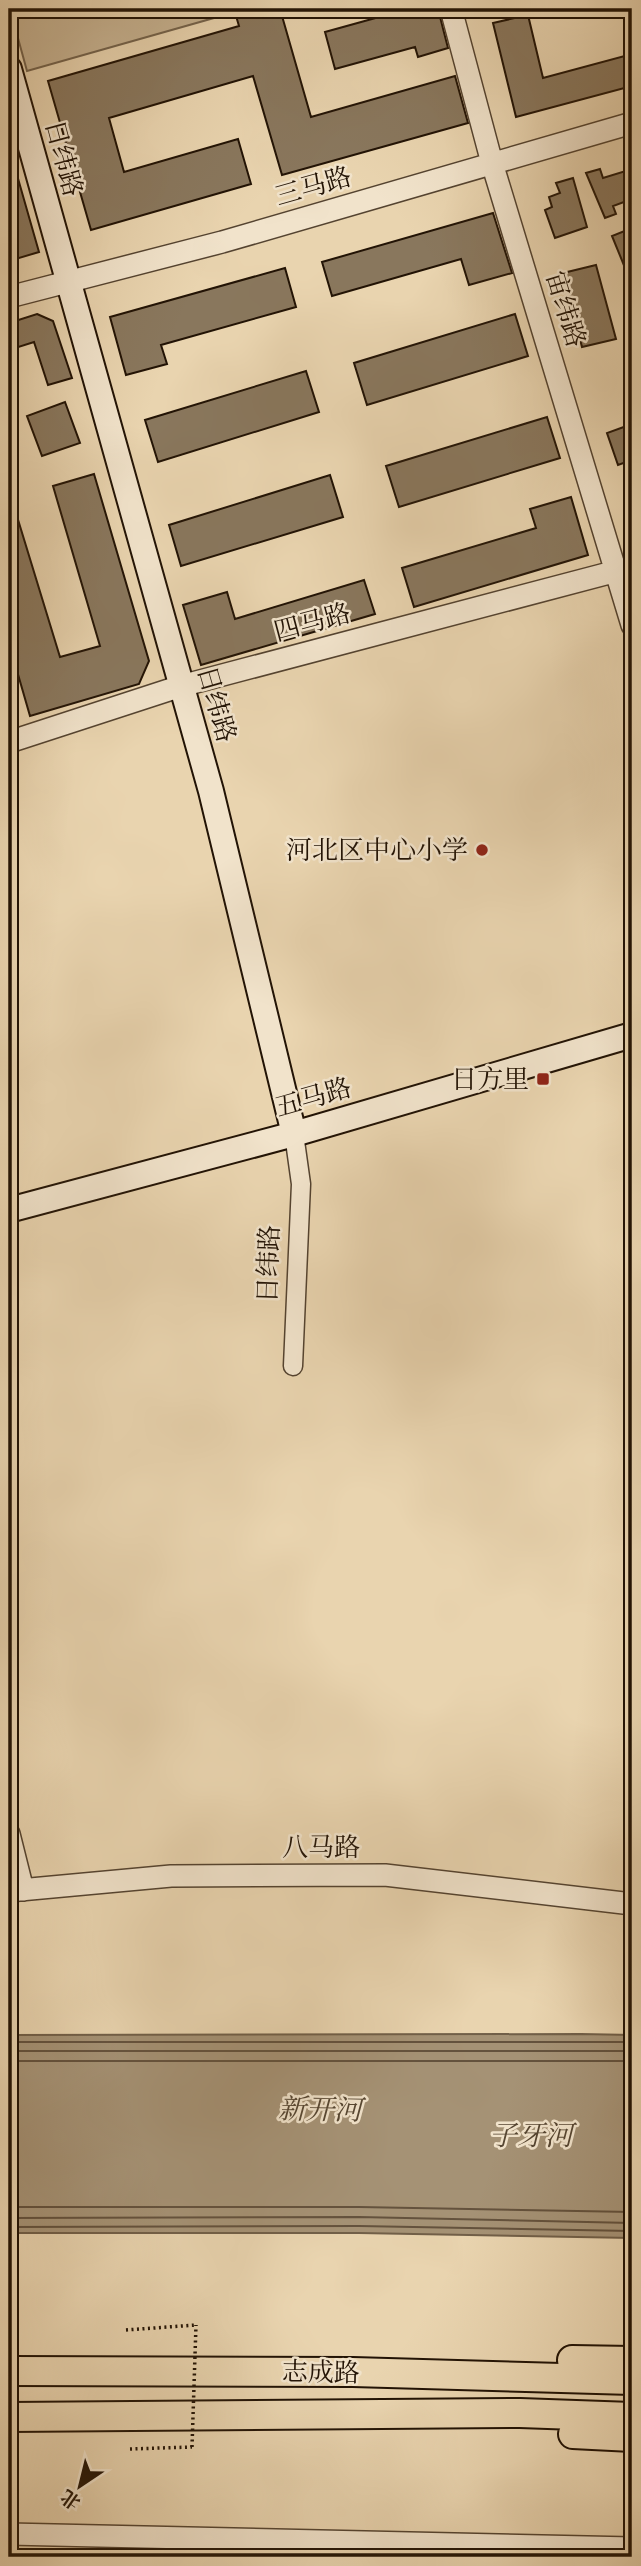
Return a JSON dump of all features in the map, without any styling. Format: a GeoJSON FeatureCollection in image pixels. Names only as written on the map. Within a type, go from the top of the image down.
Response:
{"type":"FeatureCollection","features":[{"type":"Feature","properties":{"kind":"highway"},"geometry":{"type":"LineString","coordinates":[[353,2372],[481,2360],[632,2361]]}},
{"type":"Feature","properties":{"kind":"highway","name":"志成路"},"geometry":{"type":"LineString","coordinates":[[9,2371],[353,2372],[632,2381]]}},
{"type":"Feature","properties":{"kind":"highway","name":"志成路"},"geometry":{"type":"LineString","coordinates":[[9,2417],[520,2413],[632,2417]]}},
{"type":"Feature","properties":{"kind":"highway"},"geometry":{"type":"LineString","coordinates":[[294,2416],[447,2430],[632,2437]]}},
{"type":"Feature","properties":{"kind":"main road","name":"日纬路"},"geometry":{"type":"LineString","coordinates":[[9,69],[211,791],[294,1133]]}},
{"type":"Feature","properties":{"kind":"main road","name":"五马路"},"geometry":{"type":"LineString","coordinates":[[9,1210],[294,1133],[632,1035]]}},
{"type":"Feature","properties":{"kind":"street","name":"宙纬路"},"geometry":{"type":"LineString","coordinates":[[451,9],[492,163],[624,569],[632,625]]}},
{"type":"Feature","properties":{"kind":"street","name":"三马路"},"geometry":{"type":"LineString","coordinates":[[9,298],[222,242],[632,123]]}},
{"type":"Feature","properties":{"kind":"street","name":"四马路"},"geometry":{"type":"LineString","coordinates":[[9,742],[181,686],[624,569]]}},
{"type":"Feature","properties":{"kind":"street","name":"日纬路"},"geometry":{"type":"LineString","coordinates":[[293,1366],[301,1184],[294,1133]]}},
{"type":"Feature","properties":{"kind":"street"},"geometry":{"type":"LineString","coordinates":[[9,1834],[16,1890]]}},
{"type":"Feature","properties":{"kind":"street","name":"八马路"},"geometry":{"type":"LineString","coordinates":[[16,1890],[171,1877],[385,1875],[632,1904]]}},
{"type":"Feature","properties":{"kind":"street"},"geometry":{"type":"LineString","coordinates":[[9,2534],[632,2548]]}},
{"type":"Feature","properties":{"kind":"path"},"geometry":{"type":"LineString","coordinates":[[126,2330],[196,2325],[192,2448],[130,2449]]}},
{"type":"Feature","properties":{"kind":"shaded area"},"geometry":{"type":"Polygon","coordinates":[[[10,9],[219,9],[221,16],[27,71],[10,9]]]}},
{"type":"Feature","properties":{"kind":"water","name":"子牙河"},"geometry":{"type":"Polygon","coordinates":[[[9,2035],[632,2035],[632,2238],[359,2233],[9,2233],[9,2035]]]}},
{"type":"Feature","properties":{"kind":"building"},"geometry":{"type":"Polygon","coordinates":[[[234,9],[280,9],[311,117],[455,76],[468,123],[282,175],[253,76],[109,118],[124,172],[238,139],[251,184],[91,230],[48,81],[239,26],[234,9]]]}},
{"type":"Feature","properties":{"kind":"building"},"geometry":{"type":"Polygon","coordinates":[[[408,9],[438,9],[448,48],[418,57],[415,47],[335,69],[325,32],[408,9]]]}},
{"type":"Feature","properties":{"kind":"building"},"geometry":{"type":"Polygon","coordinates":[[[528,15],[543,78],[632,54],[632,86],[516,117],[493,23],[528,15]]]}},
{"type":"Feature","properties":{"kind":"building"},"geometry":{"type":"Polygon","coordinates":[[[13,161],[39,252],[9,261],[9,162],[13,161]]]}},
{"type":"Feature","properties":{"kind":"building"},"geometry":{"type":"Polygon","coordinates":[[[600,169],[603,178],[632,169],[632,199],[613,206],[616,214],[605,218],[586,173],[600,169]]]}},
{"type":"Feature","properties":{"kind":"building"},"geometry":{"type":"Polygon","coordinates":[[[573,178],[587,227],[555,238],[545,210],[552,207],[549,197],[560,193],[556,183],[573,178]]]}},
{"type":"Feature","properties":{"kind":"building"},"geometry":{"type":"Polygon","coordinates":[[[493,213],[512,273],[469,285],[461,259],[332,296],[322,262],[493,213]]]}},
{"type":"Feature","properties":{"kind":"building"},"geometry":{"type":"Polygon","coordinates":[[[632,228],[632,285],[612,236],[632,228]]]}},
{"type":"Feature","properties":{"kind":"building"},"geometry":{"type":"Polygon","coordinates":[[[596,265],[616,339],[582,347],[563,273],[596,265]]]}},
{"type":"Feature","properties":{"kind":"building"},"geometry":{"type":"Polygon","coordinates":[[[285,268],[296,307],[161,345],[167,364],[126,375],[110,317],[285,268]]]}},
{"type":"Feature","properties":{"kind":"building"},"geometry":{"type":"Polygon","coordinates":[[[37,314],[53,321],[72,378],[48,385],[34,342],[9,350],[9,323],[37,314]]]}},
{"type":"Feature","properties":{"kind":"building"},"geometry":{"type":"Polygon","coordinates":[[[515,314],[528,356],[367,405],[354,363],[515,314]]]}},
{"type":"Feature","properties":{"kind":"building"},"geometry":{"type":"Polygon","coordinates":[[[306,371],[319,412],[158,462],[145,420],[306,371]]]}},
{"type":"Feature","properties":{"kind":"building"},"geometry":{"type":"Polygon","coordinates":[[[65,402],[80,443],[42,456],[27,416],[65,402]]]}},
{"type":"Feature","properties":{"kind":"building"},"geometry":{"type":"Polygon","coordinates":[[[547,417],[560,458],[399,507],[386,466],[547,417]]]}},
{"type":"Feature","properties":{"kind":"building"},"geometry":{"type":"Polygon","coordinates":[[[632,424],[632,460],[618,465],[607,433],[632,424]]]}},
{"type":"Feature","properties":{"kind":"building"},"geometry":{"type":"Polygon","coordinates":[[[94,474],[149,661],[139,684],[30,716],[9,643],[9,500],[12,500],[60,657],[100,646],[53,486],[94,474]]]}},
{"type":"Feature","properties":{"kind":"building"},"geometry":{"type":"Polygon","coordinates":[[[330,475],[343,517],[181,566],[169,525],[330,475]]]}},
{"type":"Feature","properties":{"kind":"building"},"geometry":{"type":"Polygon","coordinates":[[[571,497],[588,555],[414,607],[402,568],[536,528],[530,509],[571,497]]]}},
{"type":"Feature","properties":{"kind":"building"},"geometry":{"type":"Polygon","coordinates":[[[364,580],[375,614],[201,665],[183,605],[227,592],[235,619],[364,580]]]}},
{"type":"Feature","properties":{"kind":"place","name":"河北区中心小学"},"geometry":{"type":"Point","coordinates":[482,850]}},
{"type":"Feature","properties":{"kind":"place","name":"日方里"},"geometry":{"type":"Point","coordinates":[543,1079]}},
{"type":"Feature","properties":{"kind":"water label","name":"新开河"},"geometry":{"type":"Point","coordinates":[320,2109]}}]}
